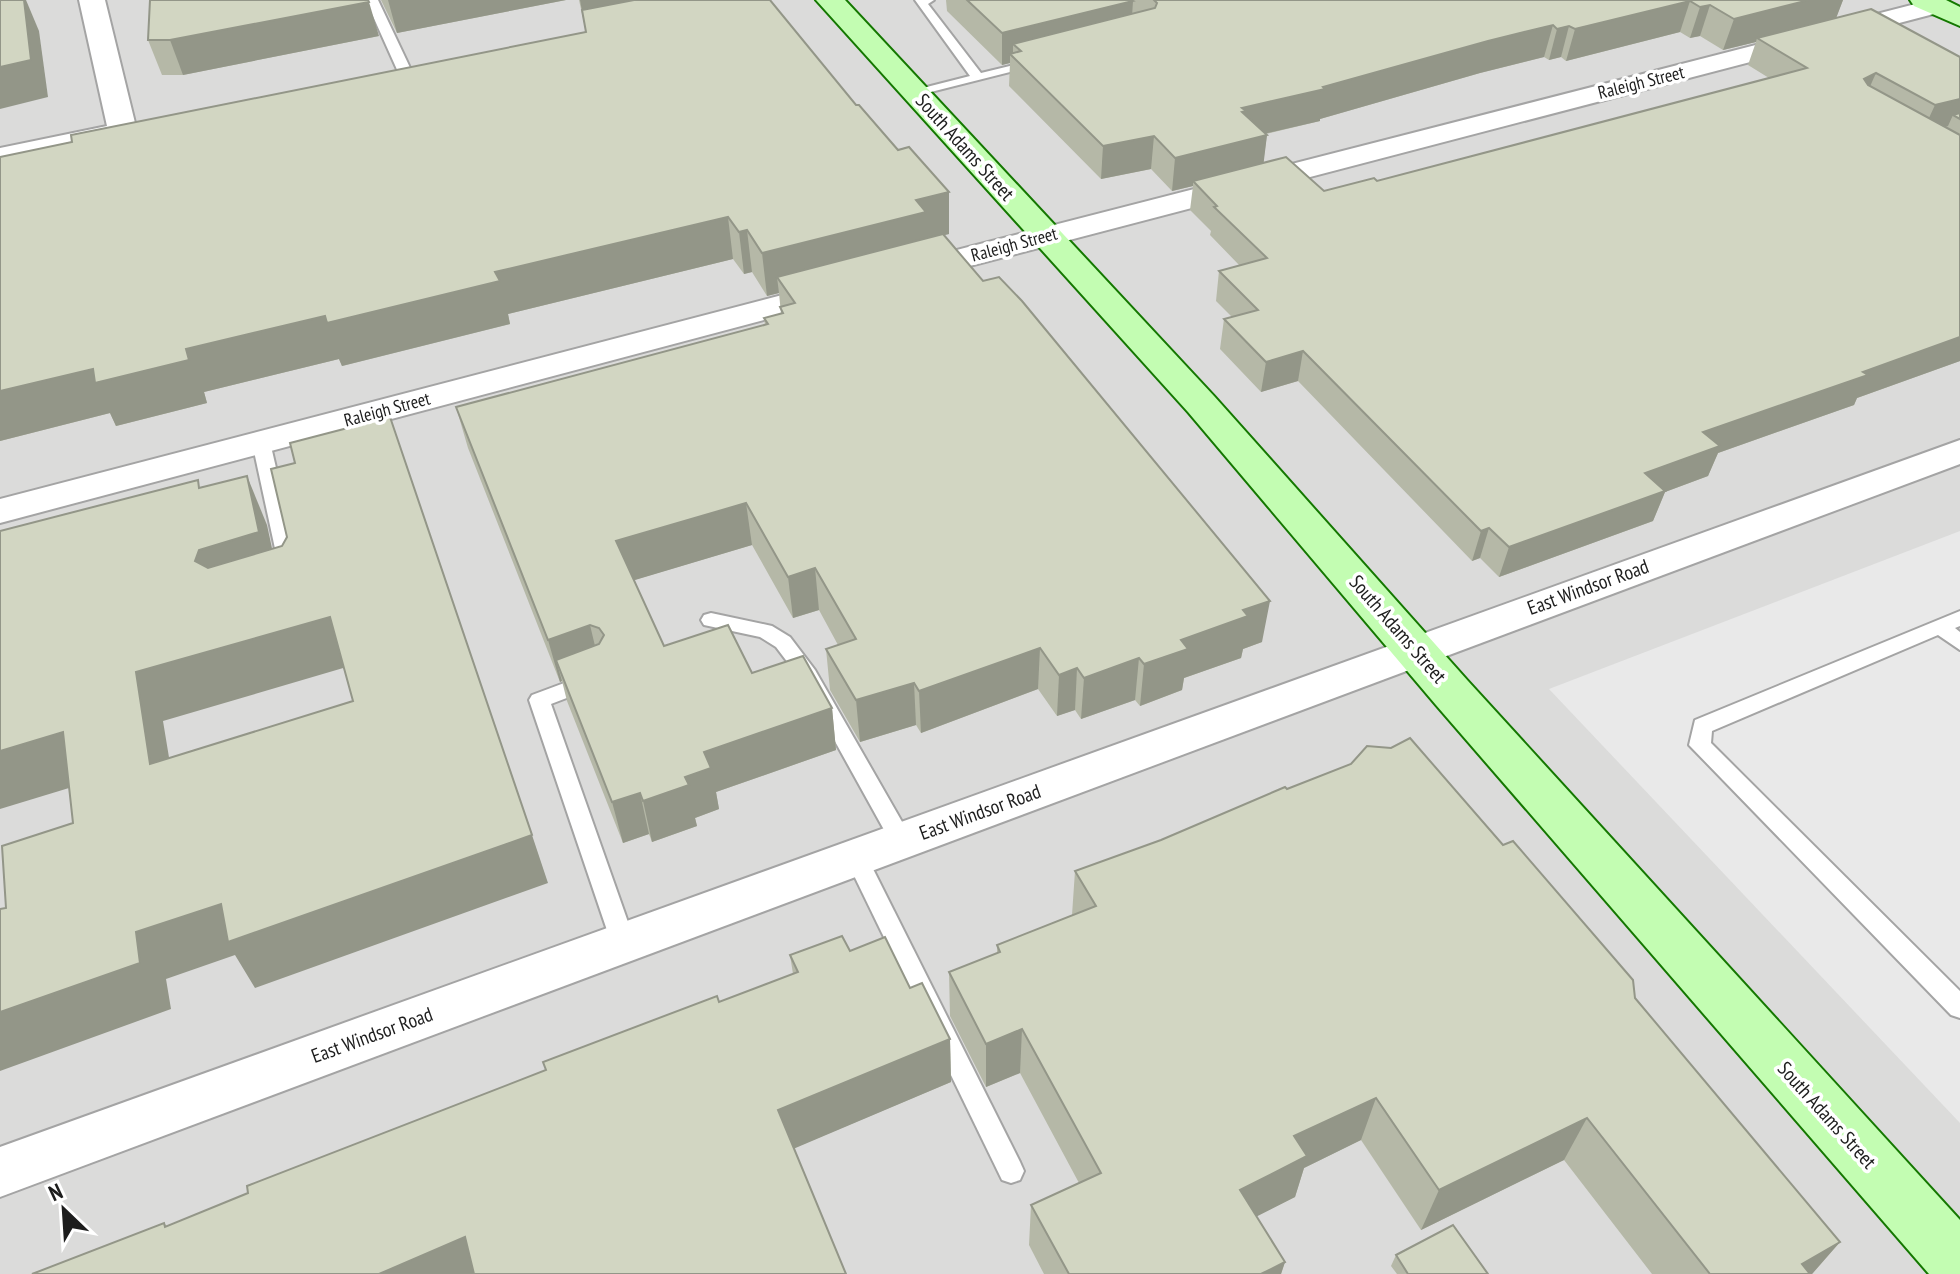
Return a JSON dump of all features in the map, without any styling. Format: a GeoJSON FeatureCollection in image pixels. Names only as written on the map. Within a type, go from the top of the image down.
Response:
{"type":"FeatureCollection","features":[{"type":"Feature","properties":{"kind":"street"},"geometry":{"type":"LineString","coordinates":[[92,0],[122,131]]}},
{"type":"Feature","properties":{"kind":"street","name":"South Adams Street"},"geometry":{"type":"LineString","coordinates":[[830,0],[1201,404],[1960,1264]]}},
{"type":"Feature","properties":{"kind":"street","name":"Raleigh Street"},"geometry":{"type":"LineString","coordinates":[[0,511],[868,282],[1940,8]]}},
{"type":"Feature","properties":{"kind":"street"},"geometry":{"type":"LineString","coordinates":[[376,80],[437,68]]}},
{"type":"Feature","properties":{"kind":"street"},"geometry":{"type":"LineString","coordinates":[[0,157],[152,125]]}},
{"type":"Feature","properties":{"kind":"street","name":"East Windsor Road"},"geometry":{"type":"LineString","coordinates":[[0,1172],[1960,451]]}},
{"type":"Feature","properties":{"kind":"lane"},"geometry":{"type":"LineString","coordinates":[[326,9],[372,0],[406,74]]}},
{"type":"Feature","properties":{"kind":"lane"},"geometry":{"type":"LineString","coordinates":[[928,0],[920,2],[978,78]]}},
{"type":"Feature","properties":{"kind":"lane"},"geometry":{"type":"LineString","coordinates":[[916,94],[1055,59]]}},
{"type":"Feature","properties":{"kind":"lane"},"geometry":{"type":"LineString","coordinates":[[261,442],[294,587]]}},
{"type":"Feature","properties":{"kind":"lane"},"geometry":{"type":"LineString","coordinates":[[711,620],[765,631],[783,642],[808,675],[901,840]]}},
{"type":"Feature","properties":{"kind":"lane"},"geometry":{"type":"LineString","coordinates":[[1960,643],[1950,622],[1702,726],[1700,745],[1960,1007]]}},
{"type":"Feature","properties":{"kind":"lane"},"geometry":{"type":"LineString","coordinates":[[601,678],[539,700],[623,942]]}},
{"type":"Feature","properties":{"kind":"lane"},"geometry":{"type":"LineString","coordinates":[[856,857],[1011,1171]]}},
{"type":"Feature","properties":{"kind":"shaded area"},"geometry":{"type":"Polygon","coordinates":[[[0,0],[1960,0],[1960,1274],[0,1274],[0,0]]]}},
{"type":"Feature","properties":{"kind":"shaded area"},"geometry":{"type":"Polygon","coordinates":[[[1960,531],[1960,1123],[1549,689],[1960,531]]]}},
{"type":"Feature","properties":{"kind":"building"},"geometry":{"type":"Polygon","coordinates":[[[0,0],[24,0],[31,60],[0,67],[0,0]]]}},
{"type":"Feature","properties":{"kind":"building"},"geometry":{"type":"Polygon","coordinates":[[[150,0],[369,2],[170,40],[148,40],[150,0]]]}},
{"type":"Feature","properties":{"kind":"building"},"geometry":{"type":"Polygon","coordinates":[[[634,0],[770,0],[856,105],[898,150],[909,147],[949,192],[916,200],[926,212],[762,253],[747,230],[739,232],[728,217],[495,272],[500,281],[327,323],[325,316],[186,349],[189,360],[95,383],[93,369],[0,391],[0,157],[72,142],[71,135],[586,32],[582,10],[634,0]]]}},
{"type":"Feature","properties":{"kind":"building"},"geometry":{"type":"Polygon","coordinates":[[[967,0],[1131,0],[1133,1],[1002,33],[967,0]]]}},
{"type":"Feature","properties":{"kind":"building"},"geometry":{"type":"Polygon","coordinates":[[[1154,0],[1809,0],[1734,19],[1710,5],[1700,7],[1690,1],[1575,29],[1569,26],[1557,29],[1553,25],[1488,41],[1323,87],[1325,89],[1242,108],[1246,111],[1242,112],[1267,135],[1175,158],[1154,136],[1103,146],[1010,54],[1021,51],[1013,44],[1155,8],[1157,3],[1154,0]]]}},
{"type":"Feature","properties":{"kind":"building"},"geometry":{"type":"Polygon","coordinates":[[[1871,9],[1960,57],[1960,99],[1935,105],[1876,73],[1864,79],[1868,85],[1960,135],[1960,337],[1863,372],[1868,375],[1703,432],[1720,446],[1645,473],[1665,491],[1509,547],[1489,528],[1481,531],[1303,351],[1266,362],[1224,319],[1258,310],[1219,271],[1267,258],[1214,207],[1217,206],[1193,181],[1286,157],[1324,191],[1374,178],[1377,181],[1807,68],[1757,38],[1871,9]]]}},
{"type":"Feature","properties":{"kind":"building"},"geometry":{"type":"Polygon","coordinates":[[[943,234],[983,281],[999,277],[1022,301],[1270,601],[1243,610],[1248,616],[1181,640],[1188,649],[1144,664],[1139,658],[1084,678],[1077,668],[1059,675],[1040,648],[919,691],[914,683],[856,700],[826,649],[856,639],[815,568],[788,577],[746,503],[616,541],[664,646],[728,625],[752,673],[803,656],[832,708],[704,752],[711,768],[685,777],[689,785],[643,801],[640,793],[612,802],[556,660],[599,644],[604,635],[599,628],[590,625],[548,640],[456,407],[768,324],[764,318],[783,313],[780,307],[795,303],[777,277],[943,234]]]}},
{"type":"Feature","properties":{"kind":"building"},"geometry":{"type":"Polygon","coordinates":[[[390,417],[532,835],[228,942],[221,904],[136,932],[140,963],[0,1012],[0,909],[6,908],[2,846],[73,823],[63,732],[0,751],[0,531],[198,480],[199,488],[247,476],[259,532],[199,550],[195,561],[208,568],[282,546],[287,537],[271,469],[295,463],[290,443],[390,417]],[[330,617],[136,672],[150,764],[353,701],[330,617]]]}},
{"type":"Feature","properties":{"kind":"building"},"geometry":{"type":"Polygon","coordinates":[[[1410,738],[1503,845],[1513,841],[1633,980],[1635,998],[1840,1242],[1802,1264],[1810,1274],[1710,1274],[1587,1118],[1439,1190],[1376,1098],[1294,1136],[1307,1156],[1240,1190],[1285,1262],[1261,1274],[1069,1274],[1031,1205],[1101,1173],[1022,1029],[986,1044],[949,972],[1000,952],[997,945],[1096,906],[1075,871],[1161,840],[1285,787],[1287,789],[1351,764],[1367,746],[1391,748],[1410,738]]]}},
{"type":"Feature","properties":{"kind":"building"},"geometry":{"type":"Polygon","coordinates":[[[842,936],[850,951],[885,937],[910,988],[922,983],[950,1039],[778,1110],[846,1274],[474,1274],[465,1237],[379,1274],[32,1274],[164,1223],[165,1227],[248,1193],[247,1186],[546,1070],[543,1062],[717,996],[719,1002],[798,972],[790,955],[842,936]]]}},
{"type":"Feature","properties":{"kind":"building"},"geometry":{"type":"Polygon","coordinates":[[[1453,1225],[1488,1274],[1408,1274],[1396,1255],[1453,1225]]]}}]}
